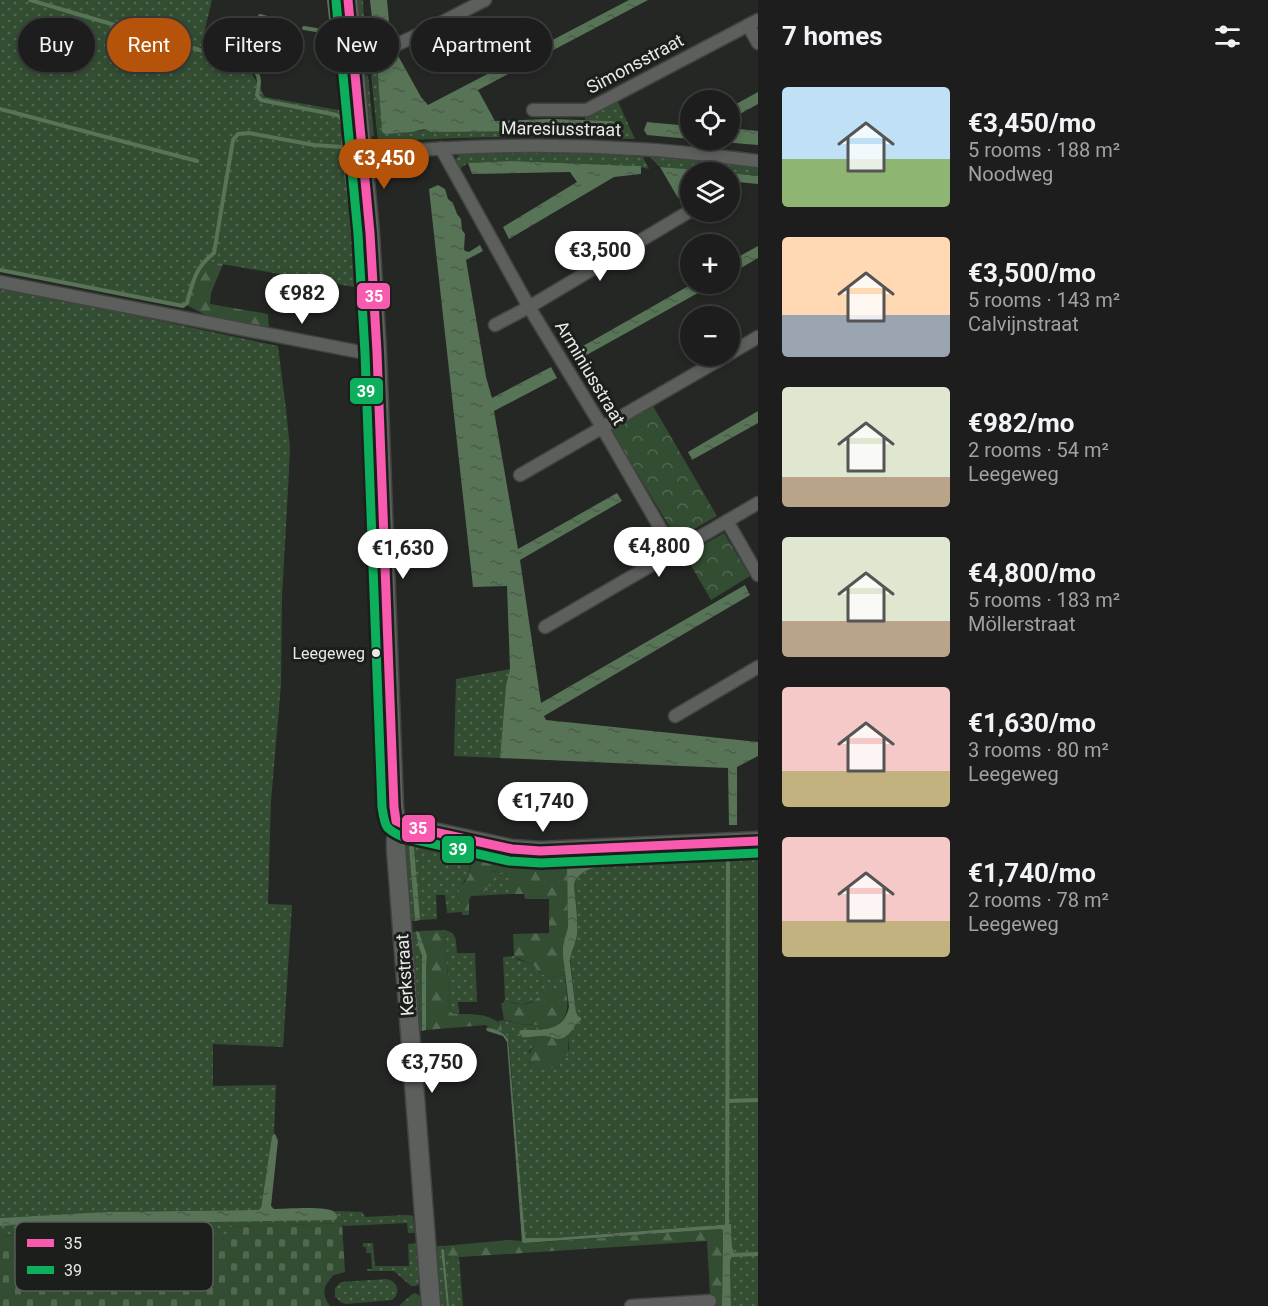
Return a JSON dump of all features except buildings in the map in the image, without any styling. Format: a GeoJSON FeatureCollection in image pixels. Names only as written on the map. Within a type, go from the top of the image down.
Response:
{"type":"FeatureCollection","features":[{"type":"Feature","properties":{"kind":"main road"},"geometry":{"type":"LineString","coordinates":[[348,0],[352,18]]}},
{"type":"Feature","properties":{"kind":"main road"},"geometry":{"type":"LineString","coordinates":[[361,72],[363,155],[377,352],[396,821],[512,849],[540,851],[758,841]]}},
{"type":"Feature","properties":{"kind":"main road","name":"Kerkstraat"},"geometry":{"type":"LineString","coordinates":[[401,824],[396,849],[431,1306]]}},
{"type":"Feature","properties":{"kind":"street"},"geometry":{"type":"LineString","coordinates":[[399,43],[485,0]]}},
{"type":"Feature","properties":{"kind":"street","name":"Simonsstraat"},"geometry":{"type":"LineString","coordinates":[[533,110],[587,110],[753,23],[758,43]]}},
{"type":"Feature","properties":{"kind":"street","name":"Maresiusstraat"},"geometry":{"type":"LineString","coordinates":[[363,155],[441,148],[606,147],[649,149],[758,161]]}},
{"type":"Feature","properties":{"kind":"street","name":"Arminiusstraat"},"geometry":{"type":"LineString","coordinates":[[441,148],[529,307],[674,552]]}},
{"type":"Feature","properties":{"kind":"street"},"geometry":{"type":"LineString","coordinates":[[495,325],[680,217]]}},
{"type":"Feature","properties":{"kind":"street"},"geometry":{"type":"LineString","coordinates":[[0,282],[360,352],[377,352]]}},
{"type":"Feature","properties":{"kind":"street"},"geometry":{"type":"LineString","coordinates":[[740,348],[758,337]]}},
{"type":"Feature","properties":{"kind":"street"},"geometry":{"type":"LineString","coordinates":[[520,475],[709,366]]}},
{"type":"Feature","properties":{"kind":"street"},"geometry":{"type":"LineString","coordinates":[[544,627],[758,503]]}},
{"type":"Feature","properties":{"kind":"street"},"geometry":{"type":"LineString","coordinates":[[727,521],[758,575]]}},
{"type":"Feature","properties":{"kind":"street"},"geometry":{"type":"LineString","coordinates":[[675,716],[758,667]]}},
{"type":"Feature","properties":{"kind":"street"},"geometry":{"type":"LineString","coordinates":[[631,1306],[710,1301]]}},
{"type":"Feature","properties":{"kind":"green space"},"geometry":{"type":"Polygon","coordinates":[[[0,0],[212,0],[208,18],[203,18],[203,38],[200,50],[203,51],[203,72],[251,72],[265,97],[344,111],[360,288],[205,261],[192,286],[188,306],[0,269],[0,0]]]}},
{"type":"Feature","properties":{"kind":"green space"},"geometry":{"type":"Polygon","coordinates":[[[354,0],[363,0],[364,18],[356,18],[354,0]]]}},
{"type":"Feature","properties":{"kind":"green space"},"geometry":{"type":"Polygon","coordinates":[[[378,72],[382,132],[425,129],[431,132],[617,131],[612,121],[585,120],[586,114],[612,102],[618,102],[635,139],[506,137],[378,142],[371,74],[378,72]]]}},
{"type":"Feature","properties":{"kind":"green space"},"geometry":{"type":"Polygon","coordinates":[[[368,75],[374,136],[370,137],[364,76],[368,75]]]}},
{"type":"Feature","properties":{"kind":"green space"},"geometry":{"type":"Polygon","coordinates":[[[461,154],[609,154],[643,157],[649,169],[636,166],[511,161],[468,163],[459,169],[455,161],[461,154]]]}},
{"type":"Feature","properties":{"kind":"green space"},"geometry":{"type":"Polygon","coordinates":[[[650,157],[713,162],[680,162],[680,169],[660,167],[650,157]]]}},
{"type":"Feature","properties":{"kind":"green space"},"geometry":{"type":"Polygon","coordinates":[[[740,165],[758,167],[758,176],[740,174],[740,165]]]}},
{"type":"Feature","properties":{"kind":"green space"},"geometry":{"type":"Polygon","coordinates":[[[205,261],[223,264],[211,293],[210,304],[268,314],[269,328],[210,317],[188,306],[192,286],[205,261]]]}},
{"type":"Feature","properties":{"kind":"green space"},"geometry":{"type":"Polygon","coordinates":[[[0,289],[278,346],[290,448],[282,598],[281,685],[271,801],[268,904],[292,905],[283,1047],[213,1044],[213,1086],[276,1085],[274,1134],[261,1208],[258,1210],[104,1212],[0,1218],[0,289]]]}},
{"type":"Feature","properties":{"kind":"green space"},"geometry":{"type":"Polygon","coordinates":[[[653,406],[717,516],[677,539],[611,430],[653,406]]]}},
{"type":"Feature","properties":{"kind":"green space"},"geometry":{"type":"Polygon","coordinates":[[[724,533],[750,576],[711,600],[685,555],[724,533]]]}},
{"type":"Feature","properties":{"kind":"green space"},"geometry":{"type":"Polygon","coordinates":[[[510,669],[506,685],[500,758],[454,756],[456,679],[510,669]]]}},
{"type":"Feature","properties":{"kind":"green space"},"geometry":{"type":"Polygon","coordinates":[[[408,834],[448,841],[758,847],[758,1306],[731,1306],[730,1261],[734,1252],[731,1224],[554,1238],[529,1239],[525,1236],[509,1045],[507,1036],[503,1033],[498,1021],[537,1025],[542,1029],[522,1030],[522,1037],[533,1036],[535,1044],[529,1051],[529,1062],[543,1069],[559,1066],[560,1059],[565,1057],[569,1049],[568,1035],[578,1016],[570,957],[577,932],[574,880],[579,875],[598,867],[695,863],[696,858],[532,863],[471,853],[469,876],[464,881],[458,899],[462,912],[447,913],[445,895],[436,895],[437,919],[419,920],[414,847],[417,845],[451,854],[415,840],[409,847],[415,921],[409,921],[402,841],[408,834]]]}},
{"type":"Feature","properties":{"kind":"green space"},"geometry":{"type":"Polygon","coordinates":[[[472,858],[528,866],[566,866],[568,927],[563,946],[565,975],[550,977],[514,956],[513,934],[549,933],[549,899],[525,899],[524,894],[511,894],[509,874],[491,871],[488,890],[472,894],[469,900],[469,915],[462,915],[458,899],[459,890],[469,876],[472,858]]]}},
{"type":"Feature","properties":{"kind":"green space"},"geometry":{"type":"Polygon","coordinates":[[[491,871],[512,876],[511,894],[471,896],[472,893],[486,891],[491,871]]]}},
{"type":"Feature","properties":{"kind":"green space"},"geometry":{"type":"Polygon","coordinates":[[[445,930],[454,936],[457,953],[475,953],[477,1002],[458,1002],[459,1014],[454,1014],[450,1010],[445,930]]]}},
{"type":"Feature","properties":{"kind":"green space"},"geometry":{"type":"Polygon","coordinates":[[[445,930],[450,1011],[454,1014],[479,1015],[496,1020],[501,1024],[503,1033],[488,1028],[486,1025],[426,1030],[427,959],[419,931],[445,930]]]}},
{"type":"Feature","properties":{"kind":"green space"},"geometry":{"type":"Polygon","coordinates":[[[416,931],[422,959],[422,1031],[417,1031],[409,939],[416,931]]]}},
{"type":"Feature","properties":{"kind":"green space"},"geometry":{"type":"Polygon","coordinates":[[[515,956],[533,965],[542,974],[550,977],[565,975],[567,996],[562,992],[522,1004],[505,1000],[503,957],[515,956]]]}},
{"type":"Feature","properties":{"kind":"green space"},"geometry":{"type":"Polygon","coordinates":[[[553,990],[567,996],[566,1015],[560,1023],[542,1029],[537,1025],[504,1020],[501,1003],[505,1000],[517,1004],[528,1004],[545,992],[553,990]]]}},
{"type":"Feature","properties":{"kind":"green space"},"geometry":{"type":"Polygon","coordinates":[[[544,1035],[559,1038],[568,1035],[568,1055],[561,1059],[559,1066],[552,1069],[539,1069],[530,1063],[530,1052],[535,1044],[533,1036],[544,1035]]]}},
{"type":"Feature","properties":{"kind":"green space"},"geometry":{"type":"Polygon","coordinates":[[[334,1211],[362,1212],[365,1217],[413,1216],[415,1233],[408,1233],[407,1223],[343,1226],[342,1223],[230,1227],[229,1238],[213,1239],[213,1222],[211,1222],[337,1214],[334,1211]]]}},
{"type":"Feature","properties":{"kind":"green space"},"geometry":{"type":"Polygon","coordinates":[[[342,1223],[345,1272],[334,1275],[327,1283],[324,1293],[330,1306],[0,1306],[0,1236],[15,1235],[15,1291],[213,1291],[213,1239],[229,1238],[229,1227],[342,1223]]]}},
{"type":"Feature","properties":{"kind":"green space"},"geometry":{"type":"Polygon","coordinates":[[[15,1225],[15,1235],[0,1236],[0,1226],[15,1225]]]}},
{"type":"Feature","properties":{"kind":"green space"},"geometry":{"type":"Polygon","coordinates":[[[723,1230],[722,1306],[715,1306],[714,1295],[710,1294],[707,1241],[445,1258],[443,1246],[511,1240],[524,1243],[543,1242],[723,1230]]]}},
{"type":"Feature","properties":{"kind":"green space"},"geometry":{"type":"Polygon","coordinates":[[[363,1243],[373,1243],[375,1266],[409,1266],[408,1244],[416,1243],[419,1284],[411,1286],[394,1271],[367,1271],[367,1269],[372,1269],[371,1253],[366,1253],[363,1243]]]}},
{"type":"Feature","properties":{"kind":"green space"},"geometry":{"type":"Polygon","coordinates":[[[436,1246],[443,1246],[441,1251],[447,1306],[438,1306],[434,1249],[436,1246]]]}},
{"type":"Feature","properties":{"kind":"green space"},"geometry":{"type":"Polygon","coordinates":[[[459,1257],[463,1306],[449,1306],[445,1258],[459,1257]]]}},
{"type":"Feature","properties":{"kind":"green space"},"geometry":{"type":"Polygon","coordinates":[[[391,1280],[397,1288],[397,1294],[392,1300],[347,1304],[335,1297],[335,1288],[341,1282],[391,1280]]]}},
{"type":"Feature","properties":{"kind":"green space"},"geometry":{"type":"Polygon","coordinates":[[[415,1293],[420,1296],[421,1306],[399,1306],[411,1295],[415,1293]]]}},
{"type":"Feature","properties":{"kind":"water"},"geometry":{"type":"Polygon","coordinates":[[[370,0],[387,0],[389,18],[372,18],[370,0]]]}},
{"type":"Feature","properties":{"kind":"water"},"geometry":{"type":"Polygon","coordinates":[[[629,0],[648,0],[552,51],[552,40],[629,0]]]}},
{"type":"Feature","properties":{"kind":"water"},"geometry":{"type":"Polygon","coordinates":[[[399,57],[421,97],[428,105],[491,72],[512,72],[478,90],[495,121],[550,119],[612,121],[618,122],[620,127],[617,131],[608,132],[431,132],[425,129],[385,134],[382,132],[378,72],[399,72],[399,57]]]}},
{"type":"Feature","properties":{"kind":"water"},"geometry":{"type":"Polygon","coordinates":[[[758,92],[758,104],[740,114],[740,102],[758,92]]]}},
{"type":"Feature","properties":{"kind":"water"},"geometry":{"type":"Polygon","coordinates":[[[647,122],[680,125],[680,138],[647,135],[644,130],[647,122]]]}},
{"type":"Feature","properties":{"kind":"water"},"geometry":{"type":"Polygon","coordinates":[[[740,129],[758,131],[758,145],[740,144],[740,129]]]}},
{"type":"Feature","properties":{"kind":"water"},"geometry":{"type":"Polygon","coordinates":[[[511,161],[641,166],[641,174],[614,177],[509,239],[503,227],[577,182],[570,172],[472,174],[468,163],[511,161]]]}},
{"type":"Feature","properties":{"kind":"water"},"geometry":{"type":"Polygon","coordinates":[[[660,167],[680,169],[680,198],[660,167]]]}},
{"type":"Feature","properties":{"kind":"water"},"geometry":{"type":"Polygon","coordinates":[[[740,174],[758,176],[758,184],[740,182],[740,174]]]}},
{"type":"Feature","properties":{"kind":"water"},"geometry":{"type":"Polygon","coordinates":[[[438,185],[445,189],[448,199],[453,203],[461,219],[462,230],[465,234],[465,251],[469,252],[480,245],[483,251],[466,260],[486,377],[492,398],[551,367],[557,378],[494,411],[518,549],[617,493],[622,501],[520,560],[541,703],[745,585],[750,595],[544,716],[546,720],[758,742],[758,756],[737,767],[737,825],[729,825],[728,768],[500,758],[506,685],[510,669],[507,586],[473,587],[429,189],[438,185]]]}},
{"type":"Feature","properties":{"kind":"water"},"geometry":{"type":"Polygon","coordinates":[[[758,246],[758,258],[740,269],[740,256],[758,246]]]}},
{"type":"Feature","properties":{"kind":"water"},"geometry":{"type":"Polygon","coordinates":[[[680,291],[680,294],[696,294],[574,362],[569,354],[680,291]]]}},
{"type":"Feature","properties":{"kind":"water"},"geometry":{"type":"Polygon","coordinates":[[[758,411],[758,423],[692,460],[688,452],[758,411]]]}},
{"type":"Feature","properties":{"kind":"water"},"geometry":{"type":"Polygon","coordinates":[[[416,840],[452,848],[454,852],[451,854],[417,845],[414,847],[420,920],[415,921],[409,847],[416,840]]]}},
{"type":"Feature","properties":{"kind":"water"},"geometry":{"type":"Polygon","coordinates":[[[471,853],[532,863],[694,857],[697,860],[695,863],[598,867],[577,877],[574,884],[577,934],[570,962],[576,1012],[581,1020],[567,1035],[558,1039],[543,1036],[522,1037],[519,1032],[551,1028],[557,1025],[566,1015],[569,1007],[563,955],[568,927],[567,869],[564,865],[528,866],[472,858],[471,853]]]}},
{"type":"Feature","properties":{"kind":"water"},"geometry":{"type":"Polygon","coordinates":[[[416,931],[419,932],[427,956],[426,1030],[422,1031],[422,956],[416,931]]]}},
{"type":"Feature","properties":{"kind":"water"},"geometry":{"type":"Polygon","coordinates":[[[486,1028],[504,1034],[508,1039],[526,1238],[554,1238],[731,1224],[734,1252],[730,1261],[731,1306],[722,1306],[723,1230],[720,1229],[522,1242],[507,1042],[503,1036],[487,1031],[486,1028]]]}},
{"type":"Feature","properties":{"kind":"water"},"geometry":{"type":"Polygon","coordinates":[[[275,1134],[278,1140],[271,1206],[274,1209],[325,1209],[336,1213],[335,1220],[15,1222],[15,1225],[0,1226],[0,1218],[104,1212],[258,1210],[261,1208],[272,1136],[275,1134]]]}},
{"type":"Feature","properties":{"kind":"water"},"geometry":{"type":"Polygon","coordinates":[[[443,1249],[449,1306],[447,1306],[441,1250],[443,1249]]]}},
{"type":"Feature","properties":{"kind":"waterway"},"geometry":{"type":"LineString","coordinates":[[30,0],[203,51]]}},
{"type":"Feature","properties":{"kind":"waterway"},"geometry":{"type":"LineString","coordinates":[[304,28],[328,32],[332,29],[329,0]]}},
{"type":"Feature","properties":{"kind":"waterway"},"geometry":{"type":"LineString","coordinates":[[260,16],[267,18]]}},
{"type":"Feature","properties":{"kind":"waterway"},"geometry":{"type":"LineString","coordinates":[[256,72],[259,81],[257,95],[261,100],[337,115],[342,121]]}},
{"type":"Feature","properties":{"kind":"waterway"},"geometry":{"type":"LineString","coordinates":[[0,109],[197,161]]}},
{"type":"Feature","properties":{"kind":"waterway"},"geometry":{"type":"LineString","coordinates":[[0,270],[183,306],[187,303],[193,281],[199,270],[214,253],[233,140],[238,134],[249,133],[314,145],[343,147]]}},
{"type":"Feature","properties":{"kind":"waterway"},"geometry":{"type":"LineString","coordinates":[[344,135],[343,147],[350,203]]}},
{"type":"Feature","properties":{"kind":"waterway"},"geometry":{"type":"LineString","coordinates":[[351,213],[358,284]]}},
{"type":"Feature","properties":{"kind":"waterway"},"geometry":{"type":"LineString","coordinates":[[727,1228],[728,857]]}},
{"type":"Feature","properties":{"kind":"waterway"},"geometry":{"type":"LineString","coordinates":[[727,1101],[758,1100]]}},
{"type":"Feature","properties":{"kind":"waterway"},"geometry":{"type":"LineString","coordinates":[[731,1255],[758,1254]]}},
{"type":"Feature","properties":{"kind":"transit line","name":"35"},"geometry":{"type":"LineString","coordinates":[[348,0],[370,233],[377,352],[396,821],[407,826],[512,849],[540,851],[758,841]]}},
{"type":"Feature","properties":{"kind":"transit line","name":"39"},"geometry":{"type":"LineString","coordinates":[[336,1],[358,234],[365,353],[382,807],[385,823],[389,829],[403,837],[509,861],[541,863],[758,853]]}},
{"type":"Feature","properties":{"kind":"place","name":"Leegeweg"},"geometry":{"type":"Point","coordinates":[376,653]}}]}
